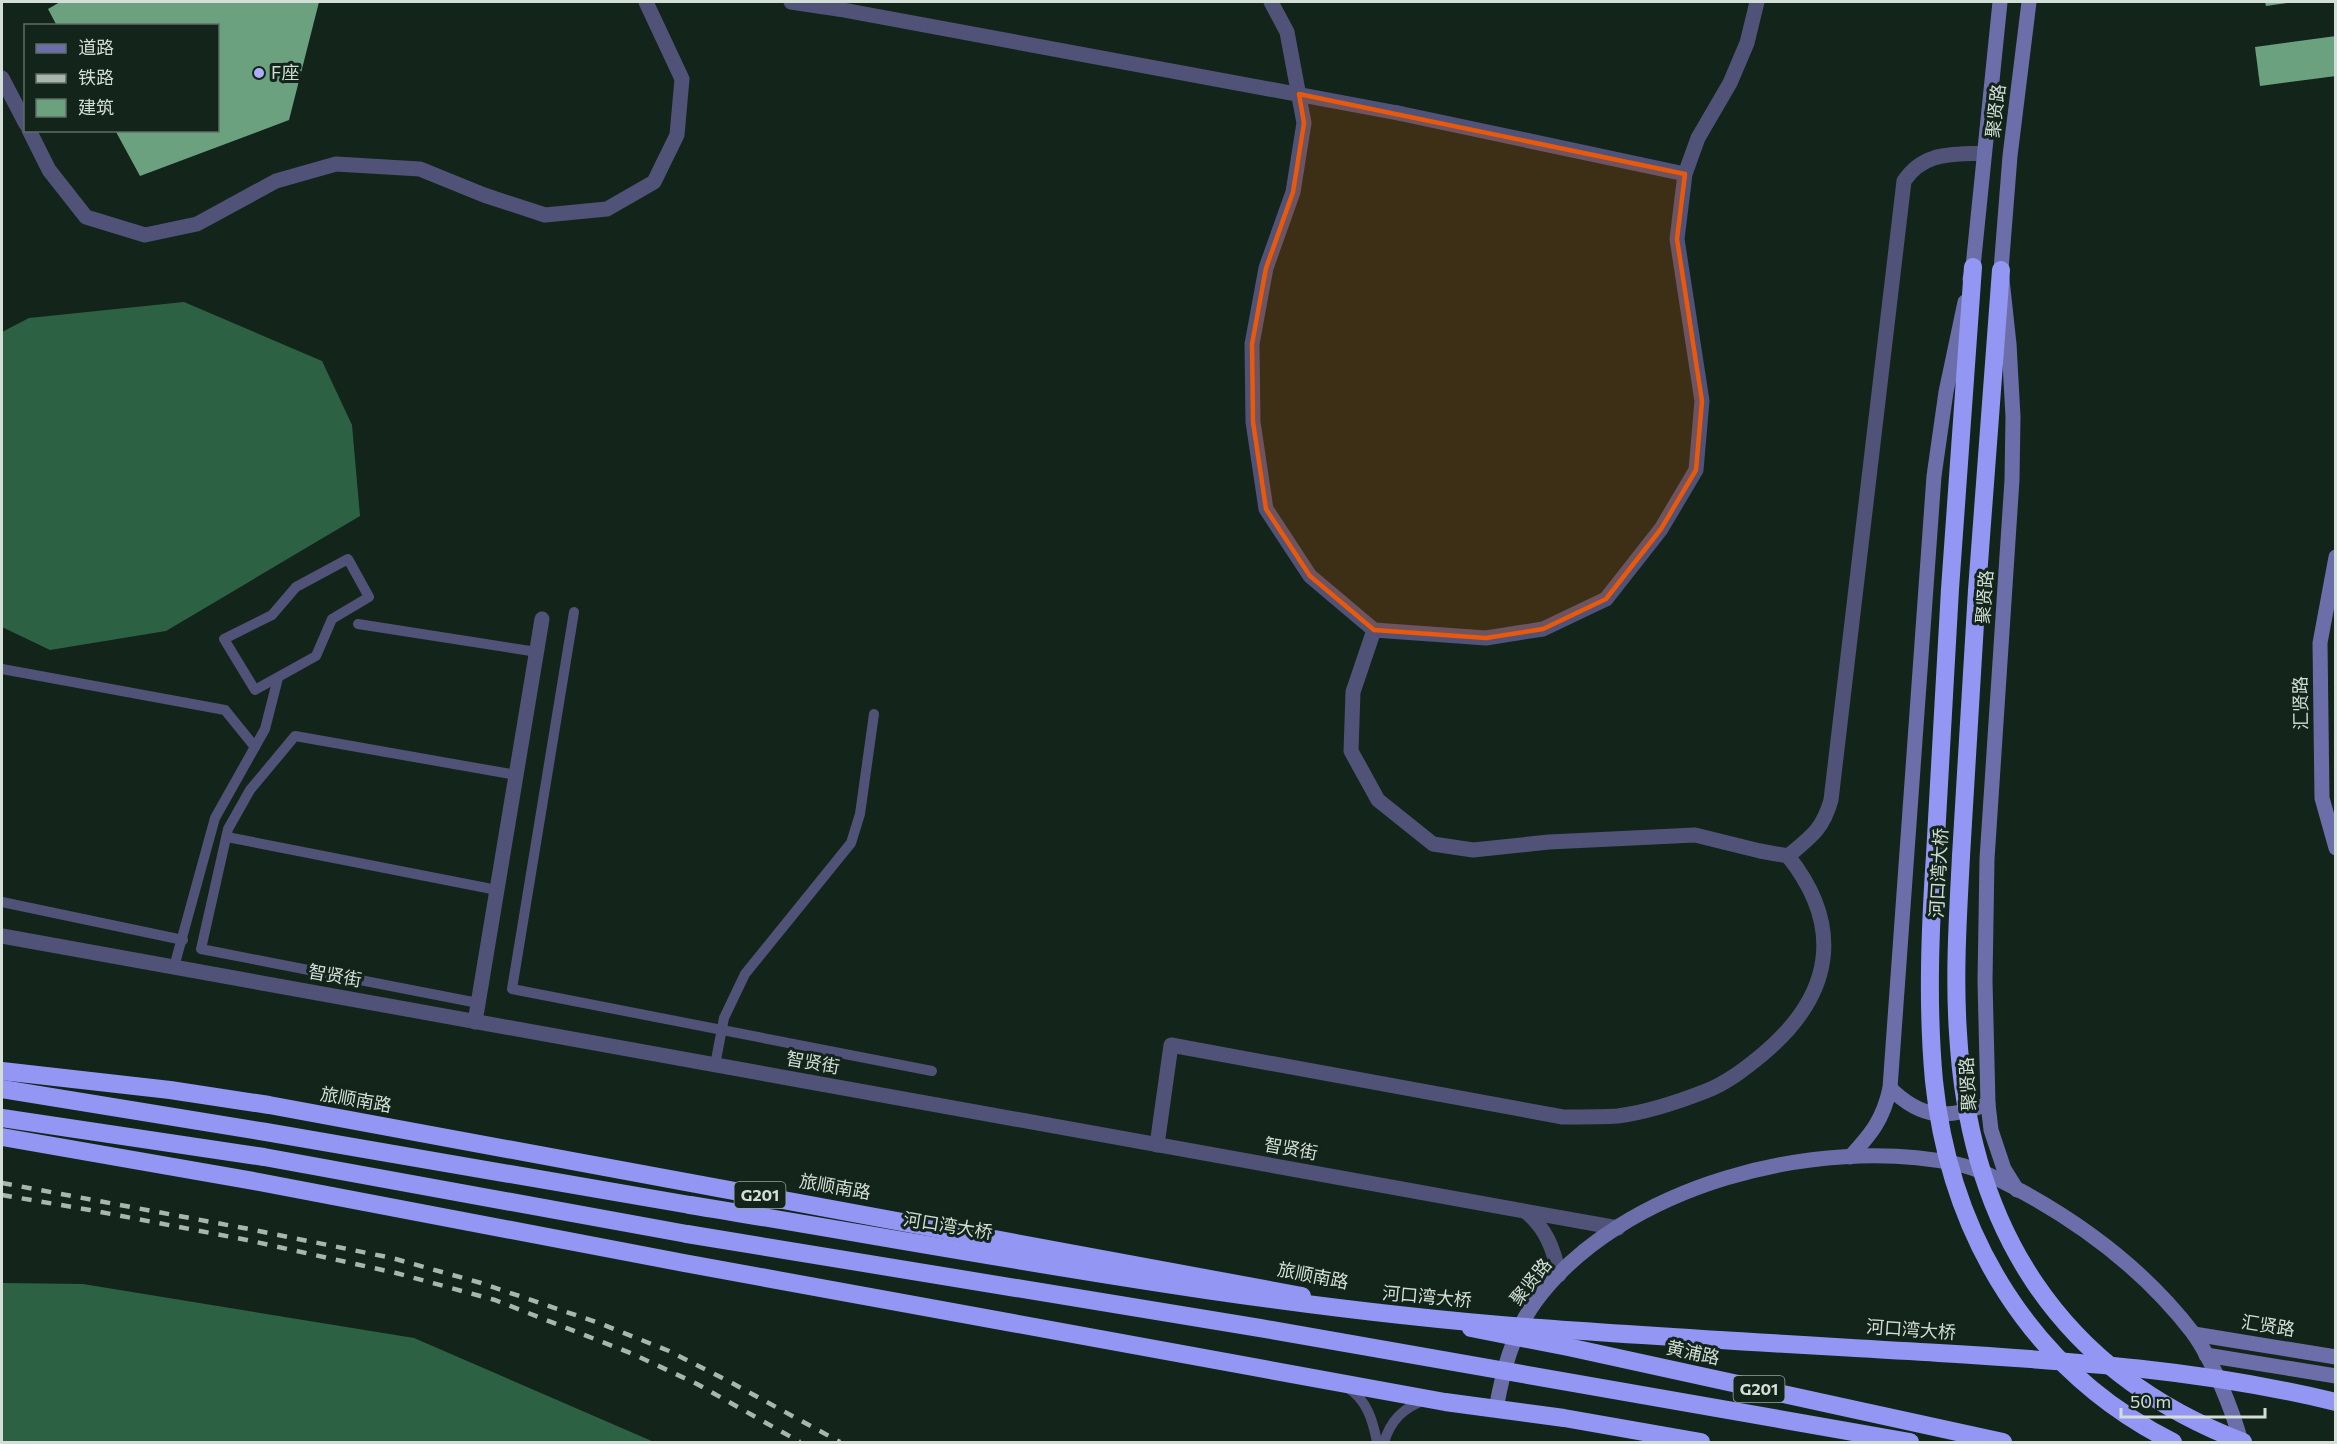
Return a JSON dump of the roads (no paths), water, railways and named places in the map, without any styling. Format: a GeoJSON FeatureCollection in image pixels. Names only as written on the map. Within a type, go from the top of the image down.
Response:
{"type":"FeatureCollection","features":[{"type":"Feature","properties":{"kind":"highway","name":"河口湾大桥"},"geometry":{"type":"LineString","coordinates":[[1973,267],[1950,589],[1930,956],[1931,1037],[1935,1083],[1948,1157],[1958,1192],[1987,1262],[2007,1295],[2054,1355],[2085,1385],[2115,1409],[2173,1443]]}},
{"type":"Feature","properties":{"kind":"highway","name":"河口湾大桥"},"geometry":{"type":"LineString","coordinates":[[2001,270],[1977,590],[1961,856],[1956,994],[1962,1080],[1978,1164],[2009,1241],[2026,1271],[2077,1337],[2110,1367],[2142,1391],[2181,1414],[2242,1443]]}},
{"type":"Feature","properties":{"kind":"highway","name":"旅顺南路"},"geometry":{"type":"LineString","coordinates":[[2,1071],[170,1090],[269,1105],[1146,1265],[1515,1337]]}},
{"type":"Feature","properties":{"kind":"highway","name":"河口湾大桥"},"geometry":{"type":"LineString","coordinates":[[2,1089],[690,1205],[1329,1308],[1540,1328],[2024,1358],[2224,1379],[2278,1388],[2336,1402]]}},
{"type":"Feature","properties":{"kind":"highway"},"geometry":{"type":"LineString","coordinates":[[2,1118],[264,1157],[687,1234],[1237,1324],[1910,1443]]}},
{"type":"Feature","properties":{"kind":"highway"},"geometry":{"type":"LineString","coordinates":[[2,1137],[1340,1383],[1429,1399],[1564,1418],[1701,1443]]}},
{"type":"Feature","properties":{"kind":"highway","name":"黄浦路"},"geometry":{"type":"LineString","coordinates":[[1515,1337],[2003,1443]]}},
{"type":"Feature","properties":{"kind":"main road","name":"聚贤路"},"geometry":{"type":"LineString","coordinates":[[1850,1157],[1874,1130],[1886,1109],[1890,1088],[1934,476],[1946,392],[1973,267],[2000,2]]}},
{"type":"Feature","properties":{"kind":"main road","name":"聚贤路"},"geometry":{"type":"LineString","coordinates":[[2017,1190],[2004,1169],[1991,1130],[1988,1104],[1985,981],[1987,859],[2012,438],[2009,344],[2001,270],[2010,156],[2029,2]]}},
{"type":"Feature","properties":{"kind":"main road","name":"汇贤路"},"geometry":{"type":"LineString","coordinates":[[2336,557],[2320,643],[2322,798],[2336,848]]}},
{"type":"Feature","properties":{"kind":"main road"},"geometry":{"type":"LineString","coordinates":[[1890,1088],[1905,1103],[1922,1112],[1944,1115],[1964,1113],[1988,1104]]}},
{"type":"Feature","properties":{"kind":"main road","name":"聚贤路"},"geometry":{"type":"LineString","coordinates":[[1496,1409],[1503,1373],[1515,1337],[1535,1303],[1559,1275],[1618,1228],[1658,1204],[1704,1184],[1752,1170],[1805,1161],[1850,1157],[1905,1157],[1958,1164],[1990,1175],[2058,1212],[2094,1236],[2126,1262],[2194,1334],[2223,1393],[2242,1443]]}},
{"type":"Feature","properties":{"kind":"main road","name":"汇贤路"},"geometry":{"type":"LineString","coordinates":[[2194,1334],[2336,1357]]}},
{"type":"Feature","properties":{"kind":"main road"},"geometry":{"type":"LineString","coordinates":[[2206,1356],[2336,1376]]}},
{"type":"Feature","properties":{"kind":"street"},"geometry":{"type":"LineString","coordinates":[[30,132],[49,170],[86,218],[145,235],[197,224],[276,181],[336,164],[420,169],[484,195],[545,215],[607,209],[654,182],[676,135],[682,79],[646,2]]}},
{"type":"Feature","properties":{"kind":"street"},"geometry":{"type":"LineString","coordinates":[[791,2],[1398,113],[1685,174]]}},
{"type":"Feature","properties":{"kind":"street"},"geometry":{"type":"LineString","coordinates":[[1272,2],[1287,32],[1304,123],[1293,192],[1266,268],[1252,344],[1253,422],[1266,509],[1310,576],[1374,630],[1486,638],[1543,628],[1606,599],[1661,529],[1696,470],[1702,401],[1677,239],[1685,174],[1698,138],[1730,83],[1747,42],[1757,2]]}},
{"type":"Feature","properties":{"kind":"street"},"geometry":{"type":"LineString","coordinates":[[2,78],[24,120]]}},
{"type":"Feature","properties":{"kind":"street"},"geometry":{"type":"LineString","coordinates":[[1788,856],[1816,833],[1826,818],[1831,800],[1904,181],[1912,170],[1924,161],[1943,156],[1984,153]]}},
{"type":"Feature","properties":{"kind":"street"},"geometry":{"type":"LineString","coordinates":[[475,1022],[542,619]]}},
{"type":"Feature","properties":{"kind":"street"},"geometry":{"type":"LineString","coordinates":[[1157,1145],[1171,1045],[1563,1117],[1619,1116],[1665,1106],[1708,1090],[1746,1068],[1777,1042],[1804,1010],[1818,980],[1824,952],[1823,926],[1817,902],[1804,877],[1788,856],[1695,835],[1549,842],[1473,850],[1433,844],[1378,801],[1351,750],[1353,692],[1374,630]]}},
{"type":"Feature","properties":{"kind":"street","name":"智贤街"},"geometry":{"type":"LineString","coordinates":[[2,936],[1618,1228]]}},
{"type":"Feature","properties":{"kind":"street"},"geometry":{"type":"LineString","coordinates":[[1526,1212],[1544,1231],[1551,1245],[1559,1275]]}},
{"type":"Feature","properties":{"kind":"lane"},"geometry":{"type":"LineString","coordinates":[[174,967],[215,818],[265,729],[278,678],[316,656],[332,619],[369,597],[348,559],[296,587],[272,615],[224,639],[255,690],[278,678]]}},
{"type":"Feature","properties":{"kind":"lane"},"geometry":{"type":"LineString","coordinates":[[574,612],[512,989],[932,1071]]}},
{"type":"Feature","properties":{"kind":"lane"},"geometry":{"type":"LineString","coordinates":[[358,624],[537,652]]}},
{"type":"Feature","properties":{"kind":"lane"},"geometry":{"type":"LineString","coordinates":[[2,669],[225,710],[255,747]]}},
{"type":"Feature","properties":{"kind":"lane"},"geometry":{"type":"LineString","coordinates":[[715,1065],[724,1018],[745,974],[851,843],[860,814],[874,714]]}},
{"type":"Feature","properties":{"kind":"lane"},"geometry":{"type":"LineString","coordinates":[[478,1003],[201,949],[228,829],[250,790],[295,736],[516,775]]}},
{"type":"Feature","properties":{"kind":"lane"},"geometry":{"type":"LineString","coordinates":[[226,837],[497,891]]}},
{"type":"Feature","properties":{"kind":"lane"},"geometry":{"type":"LineString","coordinates":[[2,902],[183,940]]}},
{"type":"Feature","properties":{"kind":"lane"},"geometry":{"type":"LineString","coordinates":[[1340,1383],[1355,1392],[1366,1408],[1373,1422],[1377,1443]]}},
{"type":"Feature","properties":{"kind":"lane"},"geometry":{"type":"LineString","coordinates":[[1384,1443],[1388,1429],[1398,1415],[1410,1406],[1429,1399]]}},
{"type":"Feature","properties":{"kind":"railway"},"geometry":{"type":"LineString","coordinates":[[2,1183],[392,1258],[481,1283],[599,1323],[669,1351],[840,1442]]}},
{"type":"Feature","properties":{"kind":"railway"},"geometry":{"type":"LineString","coordinates":[[2,1195],[247,1240],[396,1273],[495,1300],[633,1354],[697,1384],[800,1442]]}},
{"type":"Feature","properties":{"kind":"place","name":"F座"},"geometry":{"type":"Point","coordinates":[259,73]}}]}
